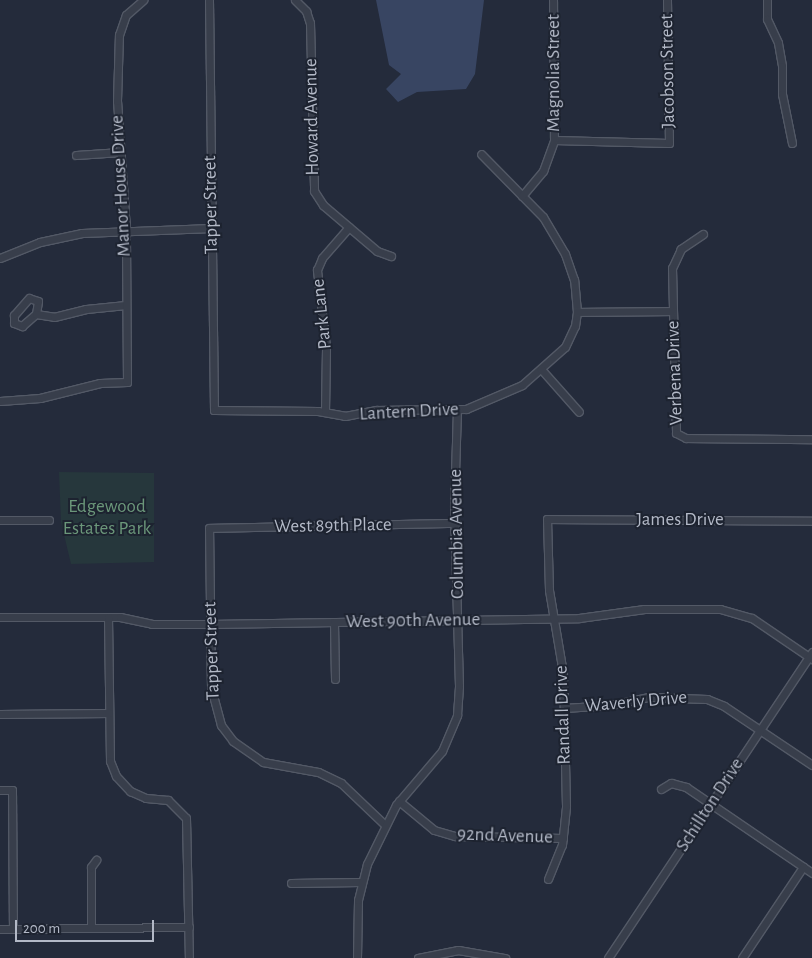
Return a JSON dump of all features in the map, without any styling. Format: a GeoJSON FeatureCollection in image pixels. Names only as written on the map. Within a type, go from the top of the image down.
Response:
{"type":"FeatureCollection","features":[{"type":"Feature","properties":{"kind":"street","name":"Manor House Drive"},"geometry":{"type":"LineString","coordinates":[[0,400],[48,397],[100,383],[127,382],[126,229],[118,101],[119,34],[126,15],[143,0]]}},
{"type":"Feature","properties":{"kind":"street","name":"Tapper Street"},"geometry":{"type":"LineString","coordinates":[[209,0],[214,410]]}},
{"type":"Feature","properties":{"kind":"street","name":"Magnolia Street"},"geometry":{"type":"LineString","coordinates":[[522,196],[543,170],[554,140],[553,0]]}},
{"type":"Feature","properties":{"kind":"street","name":"Jacobson Street"},"geometry":{"type":"LineString","coordinates":[[554,140],[669,143],[667,0]]}},
{"type":"Feature","properties":{"kind":"street"},"geometry":{"type":"LineString","coordinates":[[767,0],[767,19],[778,43],[782,66],[783,103],[792,143]]}},
{"type":"Feature","properties":{"kind":"street","name":"Howard Avenue"},"geometry":{"type":"LineString","coordinates":[[297,1],[310,23],[314,188],[321,203],[377,251],[391,256]]}},
{"type":"Feature","properties":{"kind":"street"},"geometry":{"type":"LineString","coordinates":[[76,155],[121,152]]}},
{"type":"Feature","properties":{"kind":"street","name":"Lantern Drive"},"geometry":{"type":"LineString","coordinates":[[214,410],[325,412],[345,416],[380,410],[457,411],[503,395],[541,369],[567,344],[577,312],[574,280],[566,254],[548,223],[481,154]]}},
{"type":"Feature","properties":{"kind":"street","name":"Park Lane"},"geometry":{"type":"LineString","coordinates":[[325,412],[326,347],[317,270],[322,258],[349,227]]}},
{"type":"Feature","properties":{"kind":"street"},"geometry":{"type":"LineString","coordinates":[[0,258],[60,237],[126,229],[212,228]]}},
{"type":"Feature","properties":{"kind":"street","name":"Verbena Drive"},"geometry":{"type":"LineString","coordinates":[[703,234],[684,247],[674,260],[672,311],[674,427],[678,435],[686,438],[812,439]]}},
{"type":"Feature","properties":{"kind":"street"},"geometry":{"type":"LineString","coordinates":[[36,314],[54,317],[86,309],[126,305]]}},
{"type":"Feature","properties":{"kind":"street"},"geometry":{"type":"LineString","coordinates":[[577,312],[672,311]]}},
{"type":"Feature","properties":{"kind":"street"},"geometry":{"type":"LineString","coordinates":[[541,369],[579,412]]}},
{"type":"Feature","properties":{"kind":"street"},"geometry":{"type":"LineString","coordinates":[[0,400],[0,410]]}},
{"type":"Feature","properties":{"kind":"street","name":"Columbia Avenue"},"geometry":{"type":"LineString","coordinates":[[357,958],[360,882],[384,824],[399,801],[437,759],[453,730],[459,694],[456,523],[457,411]]}},
{"type":"Feature","properties":{"kind":"street","name":"James Drive"},"geometry":{"type":"LineString","coordinates":[[547,519],[812,521]]}},
{"type":"Feature","properties":{"kind":"street","name":"Randall Drive"},"geometry":{"type":"LineString","coordinates":[[547,519],[552,619],[563,668],[564,708],[563,838],[548,879]]}},
{"type":"Feature","properties":{"kind":"street"},"geometry":{"type":"LineString","coordinates":[[0,520],[49,520]]}},
{"type":"Feature","properties":{"kind":"street","name":"West 89th Place"},"geometry":{"type":"LineString","coordinates":[[209,528],[456,523]]}},
{"type":"Feature","properties":{"kind":"street","name":"Tapper Street"},"geometry":{"type":"LineString","coordinates":[[209,528],[212,701],[226,733],[250,754],[267,764],[318,772],[341,783],[384,824]]}},
{"type":"Feature","properties":{"kind":"street","name":"West 90th Avenue"},"geometry":{"type":"LineString","coordinates":[[0,618],[108,616],[152,624],[210,624],[593,618],[649,608],[726,609],[752,618],[811,656]]}},
{"type":"Feature","properties":{"kind":"street"},"geometry":{"type":"LineString","coordinates":[[108,616],[110,761],[118,779],[138,795],[172,802],[186,818],[189,958]]}},
{"type":"Feature","properties":{"kind":"street"},"geometry":{"type":"LineString","coordinates":[[334,622],[335,679]]}},
{"type":"Feature","properties":{"kind":"street","name":"Schillton Drive"},"geometry":{"type":"LineString","coordinates":[[608,958],[759,730],[811,656]]}},
{"type":"Feature","properties":{"kind":"street","name":"Waverly Drive"},"geometry":{"type":"LineString","coordinates":[[564,708],[611,705],[650,697],[698,697],[720,704],[812,766]]}},
{"type":"Feature","properties":{"kind":"street"},"geometry":{"type":"LineString","coordinates":[[0,714],[108,713]]}},
{"type":"Feature","properties":{"kind":"street"},"geometry":{"type":"LineString","coordinates":[[661,789],[671,783],[679,785],[812,873]]}},
{"type":"Feature","properties":{"kind":"street"},"geometry":{"type":"LineString","coordinates":[[0,790],[12,790],[13,929]]}},
{"type":"Feature","properties":{"kind":"street","name":"92nd Avenue"},"geometry":{"type":"LineString","coordinates":[[399,801],[434,830],[455,836],[563,838]]}},
{"type":"Feature","properties":{"kind":"street"},"geometry":{"type":"LineString","coordinates":[[92,928],[91,867],[96,860]]}},
{"type":"Feature","properties":{"kind":"street"},"geometry":{"type":"LineString","coordinates":[[742,958],[803,867]]}},
{"type":"Feature","properties":{"kind":"street"},"geometry":{"type":"LineString","coordinates":[[291,883],[360,882]]}},
{"type":"Feature","properties":{"kind":"street"},"geometry":{"type":"LineString","coordinates":[[0,929],[189,927]]}},
{"type":"Feature","properties":{"kind":"street"},"geometry":{"type":"LineString","coordinates":[[418,958],[464,950],[505,958]]}},
{"type":"Feature","properties":{"kind":"green space","name":"Edgewood Estates Park"},"geometry":{"type":"Polygon","coordinates":[[[59,472],[154,473],[154,562],[71,564],[61,522],[59,472]]]}},
{"type":"Feature","properties":{"kind":"water"},"geometry":{"type":"Polygon","coordinates":[[[376,0],[484,0],[475,74],[466,89],[417,92],[398,102],[386,89],[401,74],[389,65],[376,0]]]}}]}
